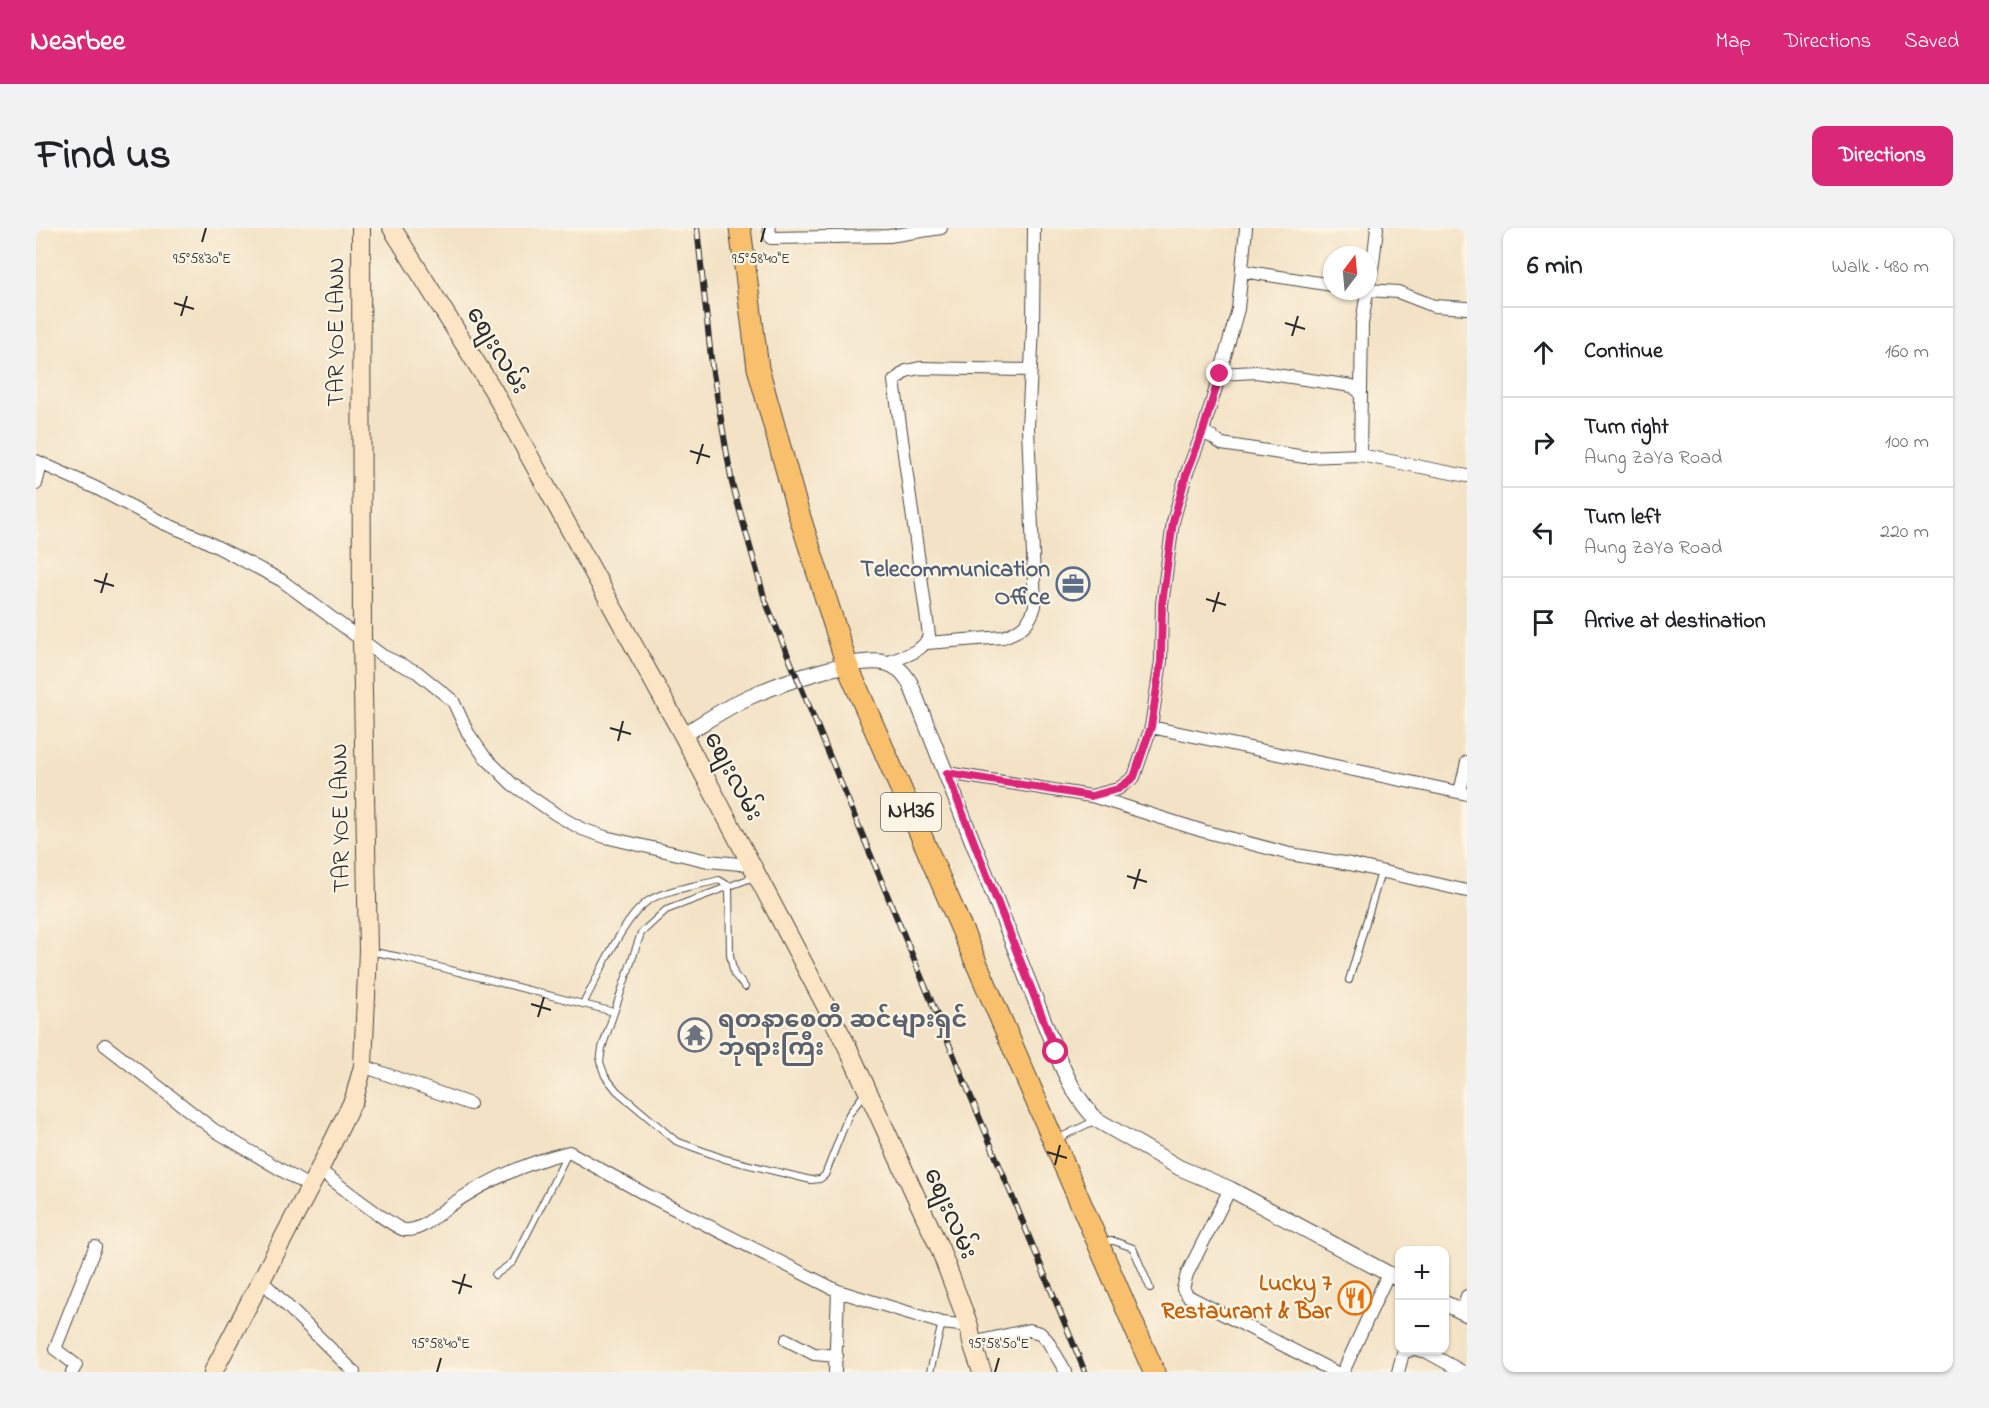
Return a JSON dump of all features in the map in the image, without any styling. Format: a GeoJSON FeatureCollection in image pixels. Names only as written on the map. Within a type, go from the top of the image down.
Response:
{"type":"FeatureCollection","features":[{"type":"Feature","properties":{"kind":"highway","name":"NH36"},"geometry":{"type":"LineString","coordinates":[[740,228],[758,368],[797,508],[847,665],[1154,1372]]}},
{"type":"Feature","properties":{"kind":"main road","name":"TAR YOE LANN"},"geometry":{"type":"LineString","coordinates":[[213,1372],[354,1099],[363,1066],[368,950],[362,640],[361,228]]}},
{"type":"Feature","properties":{"kind":"main road","name":"စျေးလမ်း"},"geometry":{"type":"LineString","coordinates":[[392,228],[493,390],[682,735],[847,1046],[940,1249],[982,1372]]}},
{"type":"Feature","properties":{"kind":"street"},"geometry":{"type":"LineString","coordinates":[[770,228],[771,238],[889,236],[941,228]]}},
{"type":"Feature","properties":{"kind":"street"},"geometry":{"type":"LineString","coordinates":[[886,663],[913,652],[927,642],[1003,637],[1025,626],[1032,618],[1035,606],[1028,427],[1034,228]]}},
{"type":"Feature","properties":{"kind":"street"},"geometry":{"type":"LineString","coordinates":[[1091,796],[1118,789],[1134,777],[1151,727],[1161,661],[1162,604],[1173,522],[1186,475],[1203,431],[1238,309],[1246,228]]}},
{"type":"Feature","properties":{"kind":"street"},"geometry":{"type":"LineString","coordinates":[[1375,246],[1377,228]]}},
{"type":"Feature","properties":{"kind":"street"},"geometry":{"type":"LineString","coordinates":[[1242,271],[1323,284]]}},
{"type":"Feature","properties":{"kind":"street"},"geometry":{"type":"LineString","coordinates":[[1377,291],[1398,292],[1434,306],[1467,308]]}},
{"type":"Feature","properties":{"kind":"street"},"geometry":{"type":"LineString","coordinates":[[1360,455],[1362,324],[1366,300]]}},
{"type":"Feature","properties":{"kind":"street"},"geometry":{"type":"LineString","coordinates":[[927,642],[929,624],[894,381],[906,371],[920,368],[1031,370]]}},
{"type":"Feature","properties":{"kind":"street"},"geometry":{"type":"LineString","coordinates":[[1220,374],[1256,372],[1352,386],[1361,393]]}},
{"type":"Feature","properties":{"kind":"street"},"geometry":{"type":"LineString","coordinates":[[1203,431],[1222,444],[1305,457],[1360,455],[1467,476]]}},
{"type":"Feature","properties":{"kind":"street"},"geometry":{"type":"LineString","coordinates":[[36,484],[38,462],[96,488],[164,523],[202,538],[281,580],[383,656],[417,672],[453,701],[468,733],[484,756],[512,784],[582,829],[605,837],[754,870]]}},
{"type":"Feature","properties":{"kind":"street"},"geometry":{"type":"LineString","coordinates":[[682,735],[751,696],[806,676],[862,662],[886,663],[904,673],[947,773],[1071,1087],[1097,1120],[1180,1168],[1230,1190],[1394,1277],[1343,1372]]}},
{"type":"Feature","properties":{"kind":"street"},"geometry":{"type":"LineString","coordinates":[[1151,727],[1464,793],[1467,762]]}},
{"type":"Feature","properties":{"kind":"street"},"geometry":{"type":"LineString","coordinates":[[947,773],[1091,796],[1203,831],[1290,854],[1381,871],[1467,891]]}},
{"type":"Feature","properties":{"kind":"street"},"geometry":{"type":"LineString","coordinates":[[105,1045],[214,1130],[310,1187]]}},
{"type":"Feature","properties":{"kind":"street"},"geometry":{"type":"LineString","coordinates":[[363,1066],[470,1104]]}},
{"type":"Feature","properties":{"kind":"street"},"geometry":{"type":"LineString","coordinates":[[319,1170],[403,1230],[419,1228],[466,1194],[523,1166],[568,1152],[645,1194],[838,1291],[970,1334],[1029,1330],[1040,1334],[1047,1340],[1066,1372]]}},
{"type":"Feature","properties":{"kind":"street"},"geometry":{"type":"LineString","coordinates":[[1230,1190],[1187,1274],[1183,1289],[1188,1296],[1335,1372]]}},
{"type":"Feature","properties":{"kind":"street"},"geometry":{"type":"LineString","coordinates":[[72,1372],[76,1365],[56,1349],[95,1247]]}},
{"type":"Feature","properties":{"kind":"street"},"geometry":{"type":"LineString","coordinates":[[261,1280],[354,1372]]}},
{"type":"Feature","properties":{"kind":"street"},"geometry":{"type":"LineString","coordinates":[[835,1372],[838,1291]]}},
{"type":"Feature","properties":{"kind":"street"},"geometry":{"type":"LineString","coordinates":[[1449,1306],[1464,1313],[1467,1296]]}},
{"type":"Feature","properties":{"kind":"street"},"geometry":{"type":"LineString","coordinates":[[787,1340],[814,1354],[837,1356]]}},
{"type":"Feature","properties":{"kind":"street"},"geometry":{"type":"LineString","coordinates":[[1398,1372],[1403,1354]]}},
{"type":"Feature","properties":{"kind":"street"},"geometry":{"type":"LineString","coordinates":[[1431,1354],[1463,1372]]}},
{"type":"Feature","properties":{"kind":"lane"},"geometry":{"type":"LineString","coordinates":[[754,870],[729,886],[666,910],[641,933],[602,1048],[600,1062],[604,1076],[616,1091],[676,1141],[725,1159],[811,1180],[820,1179],[825,1175],[849,1114],[867,1090]]}},
{"type":"Feature","properties":{"kind":"lane"},"geometry":{"type":"LineString","coordinates":[[1349,980],[1381,871]]}},
{"type":"Feature","properties":{"kind":"lane"},"geometry":{"type":"LineString","coordinates":[[583,1004],[634,914],[648,901],[683,888],[719,880],[729,886]]}},
{"type":"Feature","properties":{"kind":"lane"},"geometry":{"type":"LineString","coordinates":[[729,886],[730,955],[734,974],[745,987]]}},
{"type":"Feature","properties":{"kind":"lane"},"geometry":{"type":"LineString","coordinates":[[368,950],[614,1012]]}},
{"type":"Feature","properties":{"kind":"lane"},"geometry":{"type":"LineString","coordinates":[[1053,1141],[1097,1120]]}},
{"type":"Feature","properties":{"kind":"lane"},"geometry":{"type":"LineString","coordinates":[[495,1275],[513,1262],[568,1152]]}},
{"type":"Feature","properties":{"kind":"lane"},"geometry":{"type":"LineString","coordinates":[[1096,1241],[1114,1241],[1133,1248],[1150,1288]]}},
{"type":"Feature","properties":{"kind":"lane"},"geometry":{"type":"LineString","coordinates":[[930,1372],[942,1323]]}},
{"type":"Feature","properties":{"kind":"railway"},"geometry":{"type":"LineString","coordinates":[[697,228],[712,367],[732,483],[765,600],[1085,1372]]}},
{"type":"Feature","properties":{"kind":"place","name":"Telecommunication Office"},"geometry":{"type":"Point","coordinates":[1073,584]}},
{"type":"Feature","properties":{"kind":"place","name":"ရတနာစေတီ ဆင်များရှင် ဘုရားကြီး"},"geometry":{"type":"Point","coordinates":[695,1035]}},
{"type":"Feature","properties":{"kind":"place","name":"Lucky 7 Restaurant & Bar"},"geometry":{"type":"Point","coordinates":[1355,1298]}},
{"type":"Feature","properties":{"kind":"route"},"geometry":{"type":"LineString","coordinates":[[1056,1052],[947,773],[1091,796],[1118,789],[1134,777],[1151,727],[1161,661],[1162,604],[1173,522],[1186,475],[1203,431],[1220,374]]}}]}
